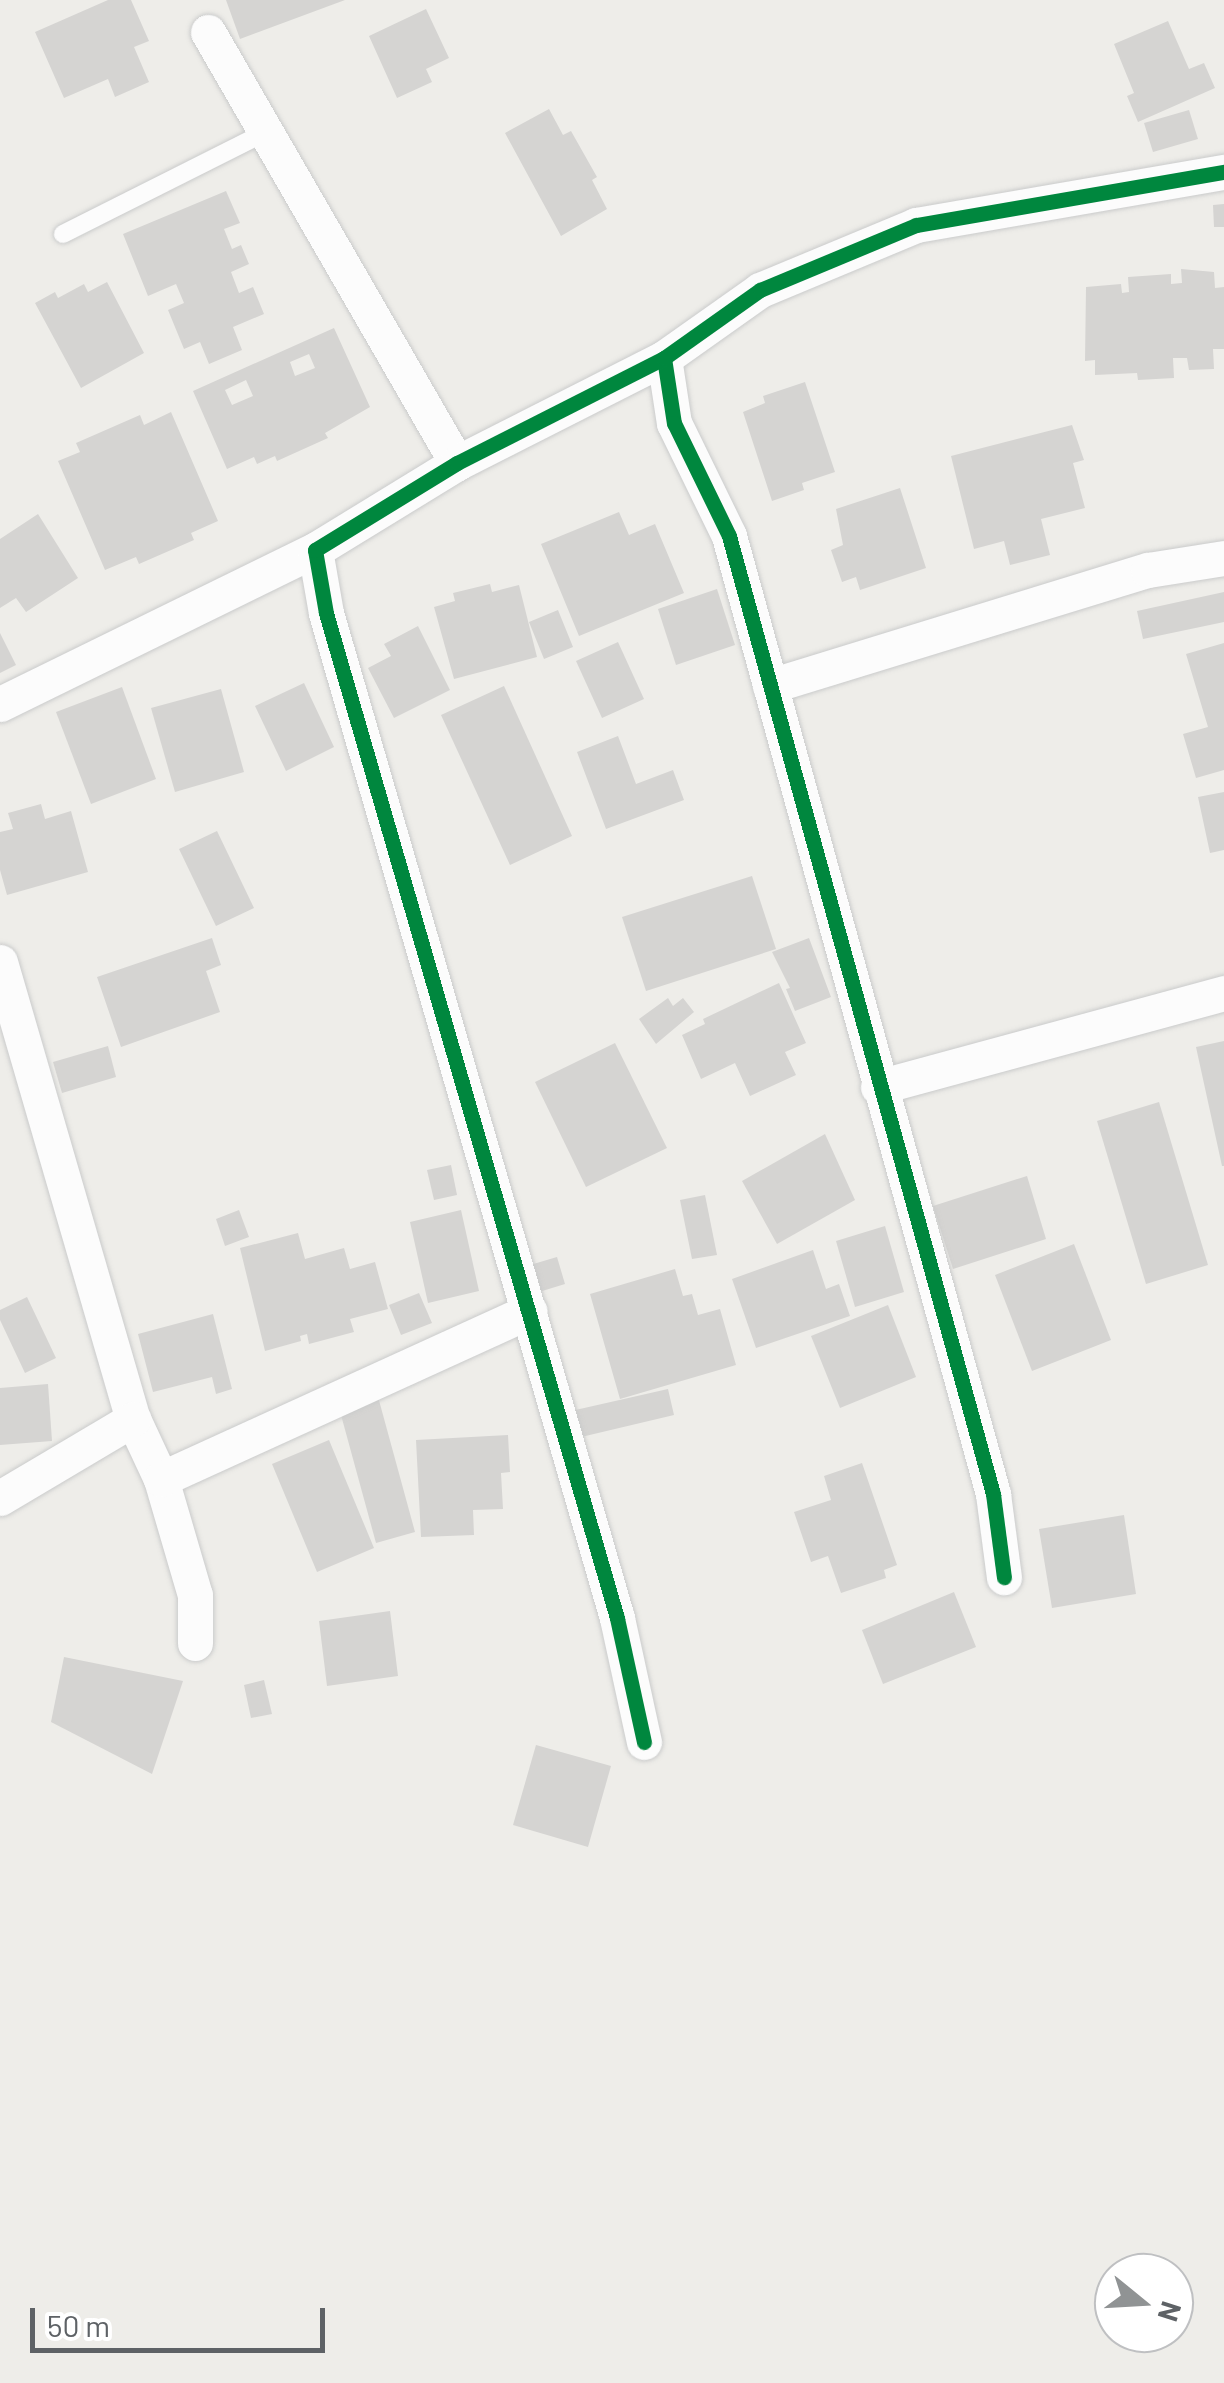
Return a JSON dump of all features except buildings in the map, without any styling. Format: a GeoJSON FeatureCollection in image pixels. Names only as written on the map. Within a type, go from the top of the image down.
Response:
{"type":"FeatureCollection","features":[{"type":"Feature","properties":{"kind":"street"},"geometry":{"type":"LineString","coordinates":[[208,32],[457,463]]}},
{"type":"Feature","properties":{"kind":"street"},"geometry":{"type":"LineString","coordinates":[[0,704],[315,550],[457,463],[664,358],[760,290],[916,224],[1224,172]]}},
{"type":"Feature","properties":{"kind":"street"},"geometry":{"type":"LineString","coordinates":[[664,358],[674,423],[729,536],[993,1494],[1004,1576]]}},
{"type":"Feature","properties":{"kind":"street"},"geometry":{"type":"LineString","coordinates":[[315,550],[326,613],[617,1618],[644,1742]]}},
{"type":"Feature","properties":{"kind":"street"},"geometry":{"type":"LineString","coordinates":[[770,686],[1148,570],[1224,558]]}},
{"type":"Feature","properties":{"kind":"street"},"geometry":{"type":"LineString","coordinates":[[0,962],[133,1418],[161,1479],[195,1595],[195,1644]]}},
{"type":"Feature","properties":{"kind":"street"},"geometry":{"type":"LineString","coordinates":[[878,1087],[1224,993]]}},
{"type":"Feature","properties":{"kind":"street"},"geometry":{"type":"LineString","coordinates":[[161,1479],[530,1310]]}},
{"type":"Feature","properties":{"kind":"street"},"geometry":{"type":"LineString","coordinates":[[0,1498],[133,1418]]}},
{"type":"Feature","properties":{"kind":"lane"},"geometry":{"type":"LineString","coordinates":[[62,234],[266,132]]}},
{"type":"Feature","properties":{"kind":"cycle path"},"geometry":{"type":"LineString","coordinates":[[644,1742],[617,1618],[326,613],[315,550],[457,463],[664,358],[760,290],[916,225],[1224,172]]}},
{"type":"Feature","properties":{"kind":"cycle path"},"geometry":{"type":"LineString","coordinates":[[664,358],[674,423],[729,536],[993,1494],[1004,1577]]}}]}
